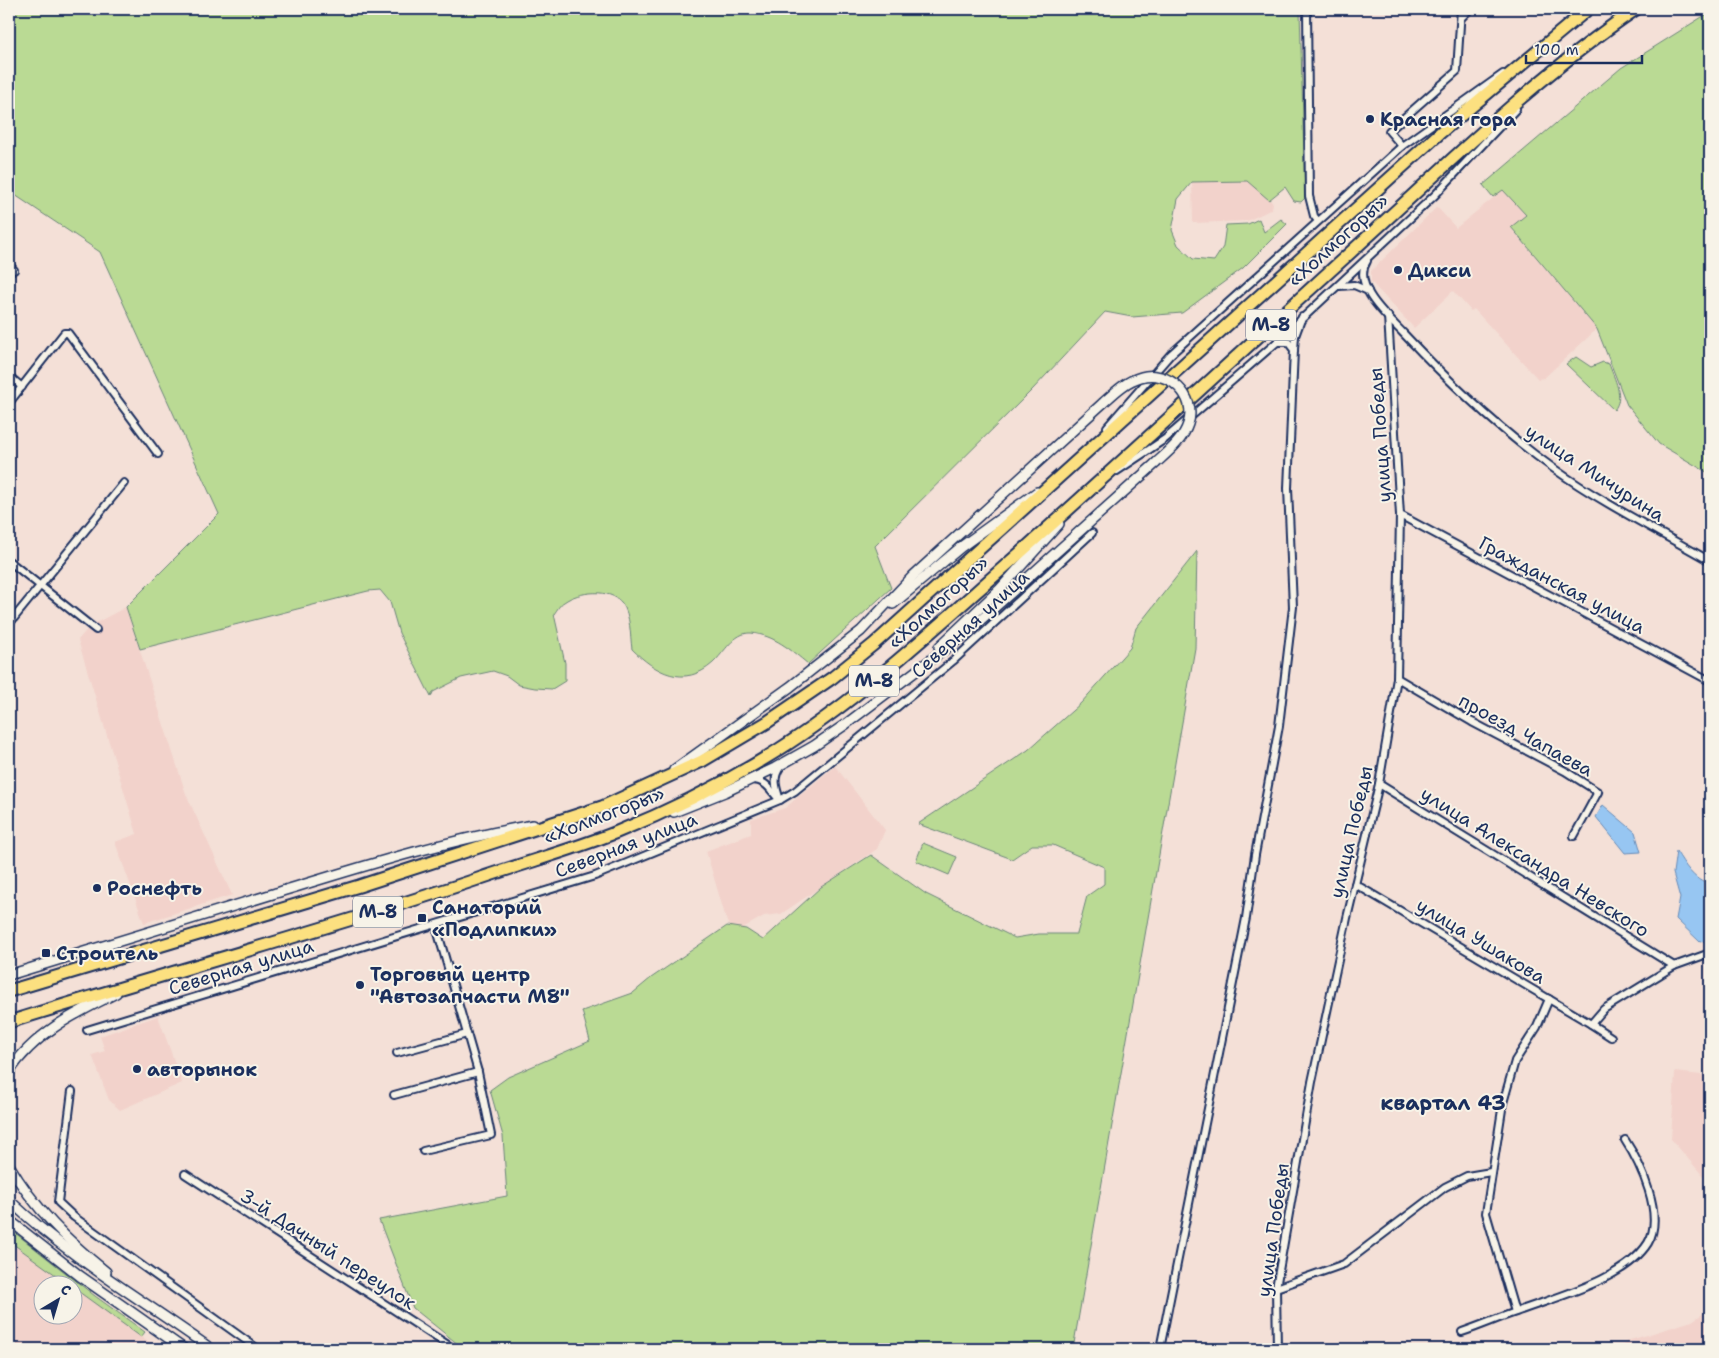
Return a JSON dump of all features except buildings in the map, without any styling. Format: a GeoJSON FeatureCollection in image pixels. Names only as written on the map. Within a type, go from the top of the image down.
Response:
{"type":"FeatureCollection","features":[{"type":"Feature","properties":{"kind":"highway","name":"«Холмогоры»"},"geometry":{"type":"LineString","coordinates":[[9,991],[368,884],[570,819],[651,786],[702,761],[758,728],[832,678],[913,610],[1441,132],[1588,9]]}},
{"type":"Feature","properties":{"kind":"highway","name":"«Холмогоры»"},"geometry":{"type":"LineString","coordinates":[[9,1022],[141,981],[385,910],[638,824],[728,780],[778,750],[836,710],[891,667],[1081,498],[1460,152],[1537,86],[1636,9]]}},
{"type":"Feature","properties":{"kind":"main road"},"geometry":{"type":"LineString","coordinates":[[638,824],[691,806],[750,780],[784,762],[838,729],[909,674],[965,634],[1175,445],[1188,424],[1189,404],[1178,386],[1166,378],[1154,375],[1142,376],[1129,381],[913,576],[861,631]]}},
{"type":"Feature","properties":{"kind":"main road"},"geometry":{"type":"LineString","coordinates":[[651,786],[790,687],[861,631],[961,547],[1021,502],[1062,476]]}},
{"type":"Feature","properties":{"kind":"main road"},"geometry":{"type":"LineString","coordinates":[[909,674],[1000,589],[1081,498]]}},
{"type":"Feature","properties":{"kind":"main road"},"geometry":{"type":"LineString","coordinates":[[9,975],[85,950],[354,869],[455,842],[570,819]]}},
{"type":"Feature","properties":{"kind":"main road"},"geometry":{"type":"LineString","coordinates":[[9,1072],[25,1050],[54,1027],[78,1012],[141,981]]}},
{"type":"Feature","properties":{"kind":"main road"},"geometry":{"type":"LineString","coordinates":[[9,1166],[25,1191],[52,1223],[140,1301]]}},
{"type":"Feature","properties":{"kind":"main road"},"geometry":{"type":"LineString","coordinates":[[9,1200],[56,1242],[211,1349]]}},
{"type":"Feature","properties":{"kind":"main road"},"geometry":{"type":"LineString","coordinates":[[9,1220],[80,1276],[184,1349]]}},
{"type":"Feature","properties":{"kind":"street"},"geometry":{"type":"LineString","coordinates":[[1308,9],[1309,196],[1314,216],[1318,221]]}},
{"type":"Feature","properties":{"kind":"street"},"geometry":{"type":"LineString","coordinates":[[1402,146],[1389,131],[1456,71],[1461,9]]}},
{"type":"Feature","properties":{"kind":"street"},"geometry":{"type":"LineString","coordinates":[[1461,18],[1470,9]]}},
{"type":"Feature","properties":{"kind":"street"},"geometry":{"type":"LineString","coordinates":[[1076,462],[1170,355],[1318,221],[1402,146],[1482,88],[1525,60]]}},
{"type":"Feature","properties":{"kind":"street"},"geometry":{"type":"LineString","coordinates":[[1093,487],[1165,439],[1277,342],[1447,183],[1537,86]]}},
{"type":"Feature","properties":{"kind":"street"},"geometry":{"type":"LineString","coordinates":[[1368,291],[1363,281],[1363,272],[1372,255]]}},
{"type":"Feature","properties":{"kind":"street"},"geometry":{"type":"LineString","coordinates":[[1336,287],[1354,285],[1368,291]]}},
{"type":"Feature","properties":{"kind":"street","name":"улица Мичурина"},"geometry":{"type":"LineString","coordinates":[[1368,291],[1388,316],[1450,383],[1515,440],[1555,469],[1599,497],[1710,561]]}},
{"type":"Feature","properties":{"kind":"street","name":"улица Победы"},"geometry":{"type":"LineString","coordinates":[[1278,1349],[1276,1288],[1312,1082],[1379,784],[1396,678],[1400,514],[1388,316]]}},
{"type":"Feature","properties":{"kind":"street"},"geometry":{"type":"LineString","coordinates":[[1160,1349],[1200,1151],[1227,1004],[1246,918],[1255,855],[1279,726],[1294,607],[1288,488],[1295,336],[1302,317]]}},
{"type":"Feature","properties":{"kind":"street"},"geometry":{"type":"LineString","coordinates":[[9,403],[64,333],[68,333],[158,454]]}},
{"type":"Feature","properties":{"kind":"street"},"geometry":{"type":"LineString","coordinates":[[1277,342],[1288,342],[1294,350]]}},
{"type":"Feature","properties":{"kind":"street"},"geometry":{"type":"LineString","coordinates":[[9,376],[22,387]]}},
{"type":"Feature","properties":{"kind":"street"},"geometry":{"type":"LineString","coordinates":[[9,624],[124,483]]}},
{"type":"Feature","properties":{"kind":"street","name":"Гражданская улица"},"geometry":{"type":"LineString","coordinates":[[1400,514],[1710,682]]}},
{"type":"Feature","properties":{"kind":"street","name":"Северная улица"},"geometry":{"type":"LineString","coordinates":[[87,1030],[436,926],[595,876],[780,800],[795,791],[906,702],[1092,533]]}},
{"type":"Feature","properties":{"kind":"street"},"geometry":{"type":"LineString","coordinates":[[9,561],[96,630]]}},
{"type":"Feature","properties":{"kind":"street","name":"проезд Чапаева"},"geometry":{"type":"LineString","coordinates":[[1396,678],[1472,722],[1565,771],[1598,792],[1574,836]]}},
{"type":"Feature","properties":{"kind":"street"},"geometry":{"type":"LineString","coordinates":[[780,800],[775,782],[777,771],[784,762]]}},
{"type":"Feature","properties":{"kind":"street"},"geometry":{"type":"LineString","coordinates":[[750,780],[760,780],[766,784],[780,800]]}},
{"type":"Feature","properties":{"kind":"street","name":"улица Александра Невского"},"geometry":{"type":"LineString","coordinates":[[1379,784],[1674,966]]}},
{"type":"Feature","properties":{"kind":"street","name":"улица Ушакова"},"geometry":{"type":"LineString","coordinates":[[1355,884],[1611,1037]]}},
{"type":"Feature","properties":{"kind":"street"},"geometry":{"type":"LineString","coordinates":[[423,1152],[491,1135],[478,1072],[436,926]]}},
{"type":"Feature","properties":{"kind":"street"},"geometry":{"type":"LineString","coordinates":[[1591,1024],[1604,1009],[1674,966],[1710,953]]}},
{"type":"Feature","properties":{"kind":"street"},"geometry":{"type":"LineString","coordinates":[[1515,1312],[1486,1213],[1490,1172],[1503,1103],[1516,1061],[1537,1027],[1549,999]]}},
{"type":"Feature","properties":{"kind":"street"},"geometry":{"type":"LineString","coordinates":[[397,1052],[467,1034]]}},
{"type":"Feature","properties":{"kind":"street"},"geometry":{"type":"LineString","coordinates":[[394,1094],[478,1072]]}},
{"type":"Feature","properties":{"kind":"street"},"geometry":{"type":"LineString","coordinates":[[72,1091],[58,1202],[74,1217],[258,1349]]}},
{"type":"Feature","properties":{"kind":"street"},"geometry":{"type":"LineString","coordinates":[[1462,1332],[1559,1298],[1632,1262],[1649,1241],[1654,1214],[1647,1182],[1637,1158],[1625,1140]]}},
{"type":"Feature","properties":{"kind":"street"},"geometry":{"type":"LineString","coordinates":[[1276,1288],[1344,1264],[1445,1186],[1467,1176],[1490,1172]]}},
{"type":"Feature","properties":{"kind":"street","name":"3-й Дачный переулок"},"geometry":{"type":"LineString","coordinates":[[185,1174],[454,1349]]}},
{"type":"Feature","properties":{"kind":"shaded area"},"geometry":{"type":"Polygon","coordinates":[[[1248,181],[1273,203],[1272,209],[1247,221],[1193,223],[1192,182],[1248,181]]]}},
{"type":"Feature","properties":{"kind":"shaded area"},"geometry":{"type":"Polygon","coordinates":[[[1503,190],[1526,215],[1511,228],[1597,329],[1544,378],[1538,379],[1474,309],[1471,311],[1453,291],[1414,328],[1371,282],[1371,271],[1437,207],[1456,228],[1503,190]]]}},
{"type":"Feature","properties":{"kind":"shaded area"},"geometry":{"type":"Polygon","coordinates":[[[126,607],[186,794],[232,895],[144,923],[115,842],[137,834],[78,640],[90,626],[126,607]]]}},
{"type":"Feature","properties":{"kind":"shaded area"},"geometry":{"type":"Polygon","coordinates":[[[835,766],[885,830],[877,849],[781,914],[764,916],[734,933],[727,922],[706,851],[751,834],[751,819],[785,808],[835,766]]]}},
{"type":"Feature","properties":{"kind":"shaded area","name":"авторынок"},"geometry":{"type":"Polygon","coordinates":[[[158,1016],[182,1083],[120,1110],[109,1100],[92,1055],[105,1051],[100,1036],[158,1016]]]}},
{"type":"Feature","properties":{"kind":"shaded area"},"geometry":{"type":"Polygon","coordinates":[[[1675,1072],[1710,1076],[1710,1184],[1671,1139],[1675,1072]]]}},
{"type":"Feature","properties":{"kind":"shaded area"},"geometry":{"type":"Polygon","coordinates":[[[9,1241],[58,1276],[32,1276],[32,1326],[82,1326],[82,1293],[159,1349],[9,1349],[9,1241]]]}},
{"type":"Feature","properties":{"kind":"shaded area"},"geometry":{"type":"Polygon","coordinates":[[[1710,1309],[1710,1349],[1619,1349],[1627,1341],[1692,1321],[1710,1309]]]}},
{"type":"Feature","properties":{"kind":"green space"},"geometry":{"type":"Polygon","coordinates":[[[9,9],[1300,9],[1305,198],[1301,202],[1294,201],[1285,187],[1269,200],[1247,181],[1192,182],[1178,199],[1172,230],[1178,245],[1193,259],[1214,261],[1223,247],[1226,225],[1248,224],[1259,219],[1264,232],[1281,219],[1287,224],[1243,268],[1182,313],[1132,317],[1105,312],[1033,389],[875,546],[891,588],[808,664],[775,640],[751,633],[734,639],[713,663],[702,671],[681,676],[670,674],[650,665],[632,649],[629,619],[622,603],[610,595],[594,593],[570,598],[561,604],[554,614],[565,663],[565,681],[552,689],[535,688],[519,685],[507,676],[493,671],[461,678],[433,692],[431,697],[399,633],[390,602],[380,590],[368,591],[140,649],[126,607],[219,514],[100,252],[9,191],[9,9]]]}},
{"type":"Feature","properties":{"kind":"green space"},"geometry":{"type":"Polygon","coordinates":[[[1710,12],[1710,474],[1659,444],[1627,405],[1597,329],[1511,227],[1526,215],[1503,190],[1493,197],[1483,185],[1621,68],[1710,12]]]}},
{"type":"Feature","properties":{"kind":"green space"},"geometry":{"type":"Polygon","coordinates":[[[1576,357],[1591,367],[1603,362],[1609,364],[1619,393],[1619,399],[1614,410],[1566,364],[1576,357]]]}},
{"type":"Feature","properties":{"kind":"green space"},"geometry":{"type":"Polygon","coordinates":[[[1197,551],[1195,648],[1073,1349],[464,1349],[413,1308],[379,1220],[507,1196],[503,1136],[490,1090],[508,1077],[590,1041],[582,1011],[633,993],[651,978],[727,926],[746,929],[763,940],[821,887],[871,855],[926,894],[1015,938],[1039,934],[1077,934],[1087,896],[1104,884],[1104,867],[1053,845],[1032,845],[1012,859],[918,824],[1028,750],[1081,703],[1130,648],[1136,628],[1197,551]]]}},
{"type":"Feature","properties":{"kind":"green space"},"geometry":{"type":"Polygon","coordinates":[[[923,843],[957,857],[949,875],[916,861],[923,843]]]}},
{"type":"Feature","properties":{"kind":"green space"},"geometry":{"type":"Polygon","coordinates":[[[9,1228],[70,1276],[57,1276],[9,1241],[9,1228]]]}},
{"type":"Feature","properties":{"kind":"green space"},"geometry":{"type":"Polygon","coordinates":[[[82,1286],[145,1332],[141,1337],[82,1294],[82,1286]]]}},
{"type":"Feature","properties":{"kind":"water"},"geometry":{"type":"Polygon","coordinates":[[[1603,805],[1635,832],[1641,852],[1625,853],[1596,817],[1603,805]]]}},
{"type":"Feature","properties":{"kind":"water"},"geometry":{"type":"Polygon","coordinates":[[[1676,851],[1694,876],[1710,885],[1710,940],[1700,942],[1676,919],[1680,898],[1673,873],[1676,851]]]}},
{"type":"Feature","properties":{"kind":"place","name":"Красная гора"},"geometry":{"type":"Point","coordinates":[1370,119]}},
{"type":"Feature","properties":{"kind":"place","name":"Дикси"},"geometry":{"type":"Point","coordinates":[1398,270]}},
{"type":"Feature","properties":{"kind":"place","name":"Роснефть"},"geometry":{"type":"Point","coordinates":[97,888]}},
{"type":"Feature","properties":{"kind":"place","name":"Санаторий «Подлипки»"},"geometry":{"type":"Point","coordinates":[422,918]}},
{"type":"Feature","properties":{"kind":"place","name":"Строитель"},"geometry":{"type":"Point","coordinates":[46,953]}},
{"type":"Feature","properties":{"kind":"place","name":"Торговый центр \"Автозапчасти М8\""},"geometry":{"type":"Point","coordinates":[360,985]}},
{"type":"Feature","properties":{"kind":"place","name":"авторынок"},"geometry":{"type":"Point","coordinates":[137,1069]}},
{"type":"Feature","properties":{"kind":"district","name":"квартал 43"},"geometry":{"type":"Point","coordinates":[1443,1103]}}]}
